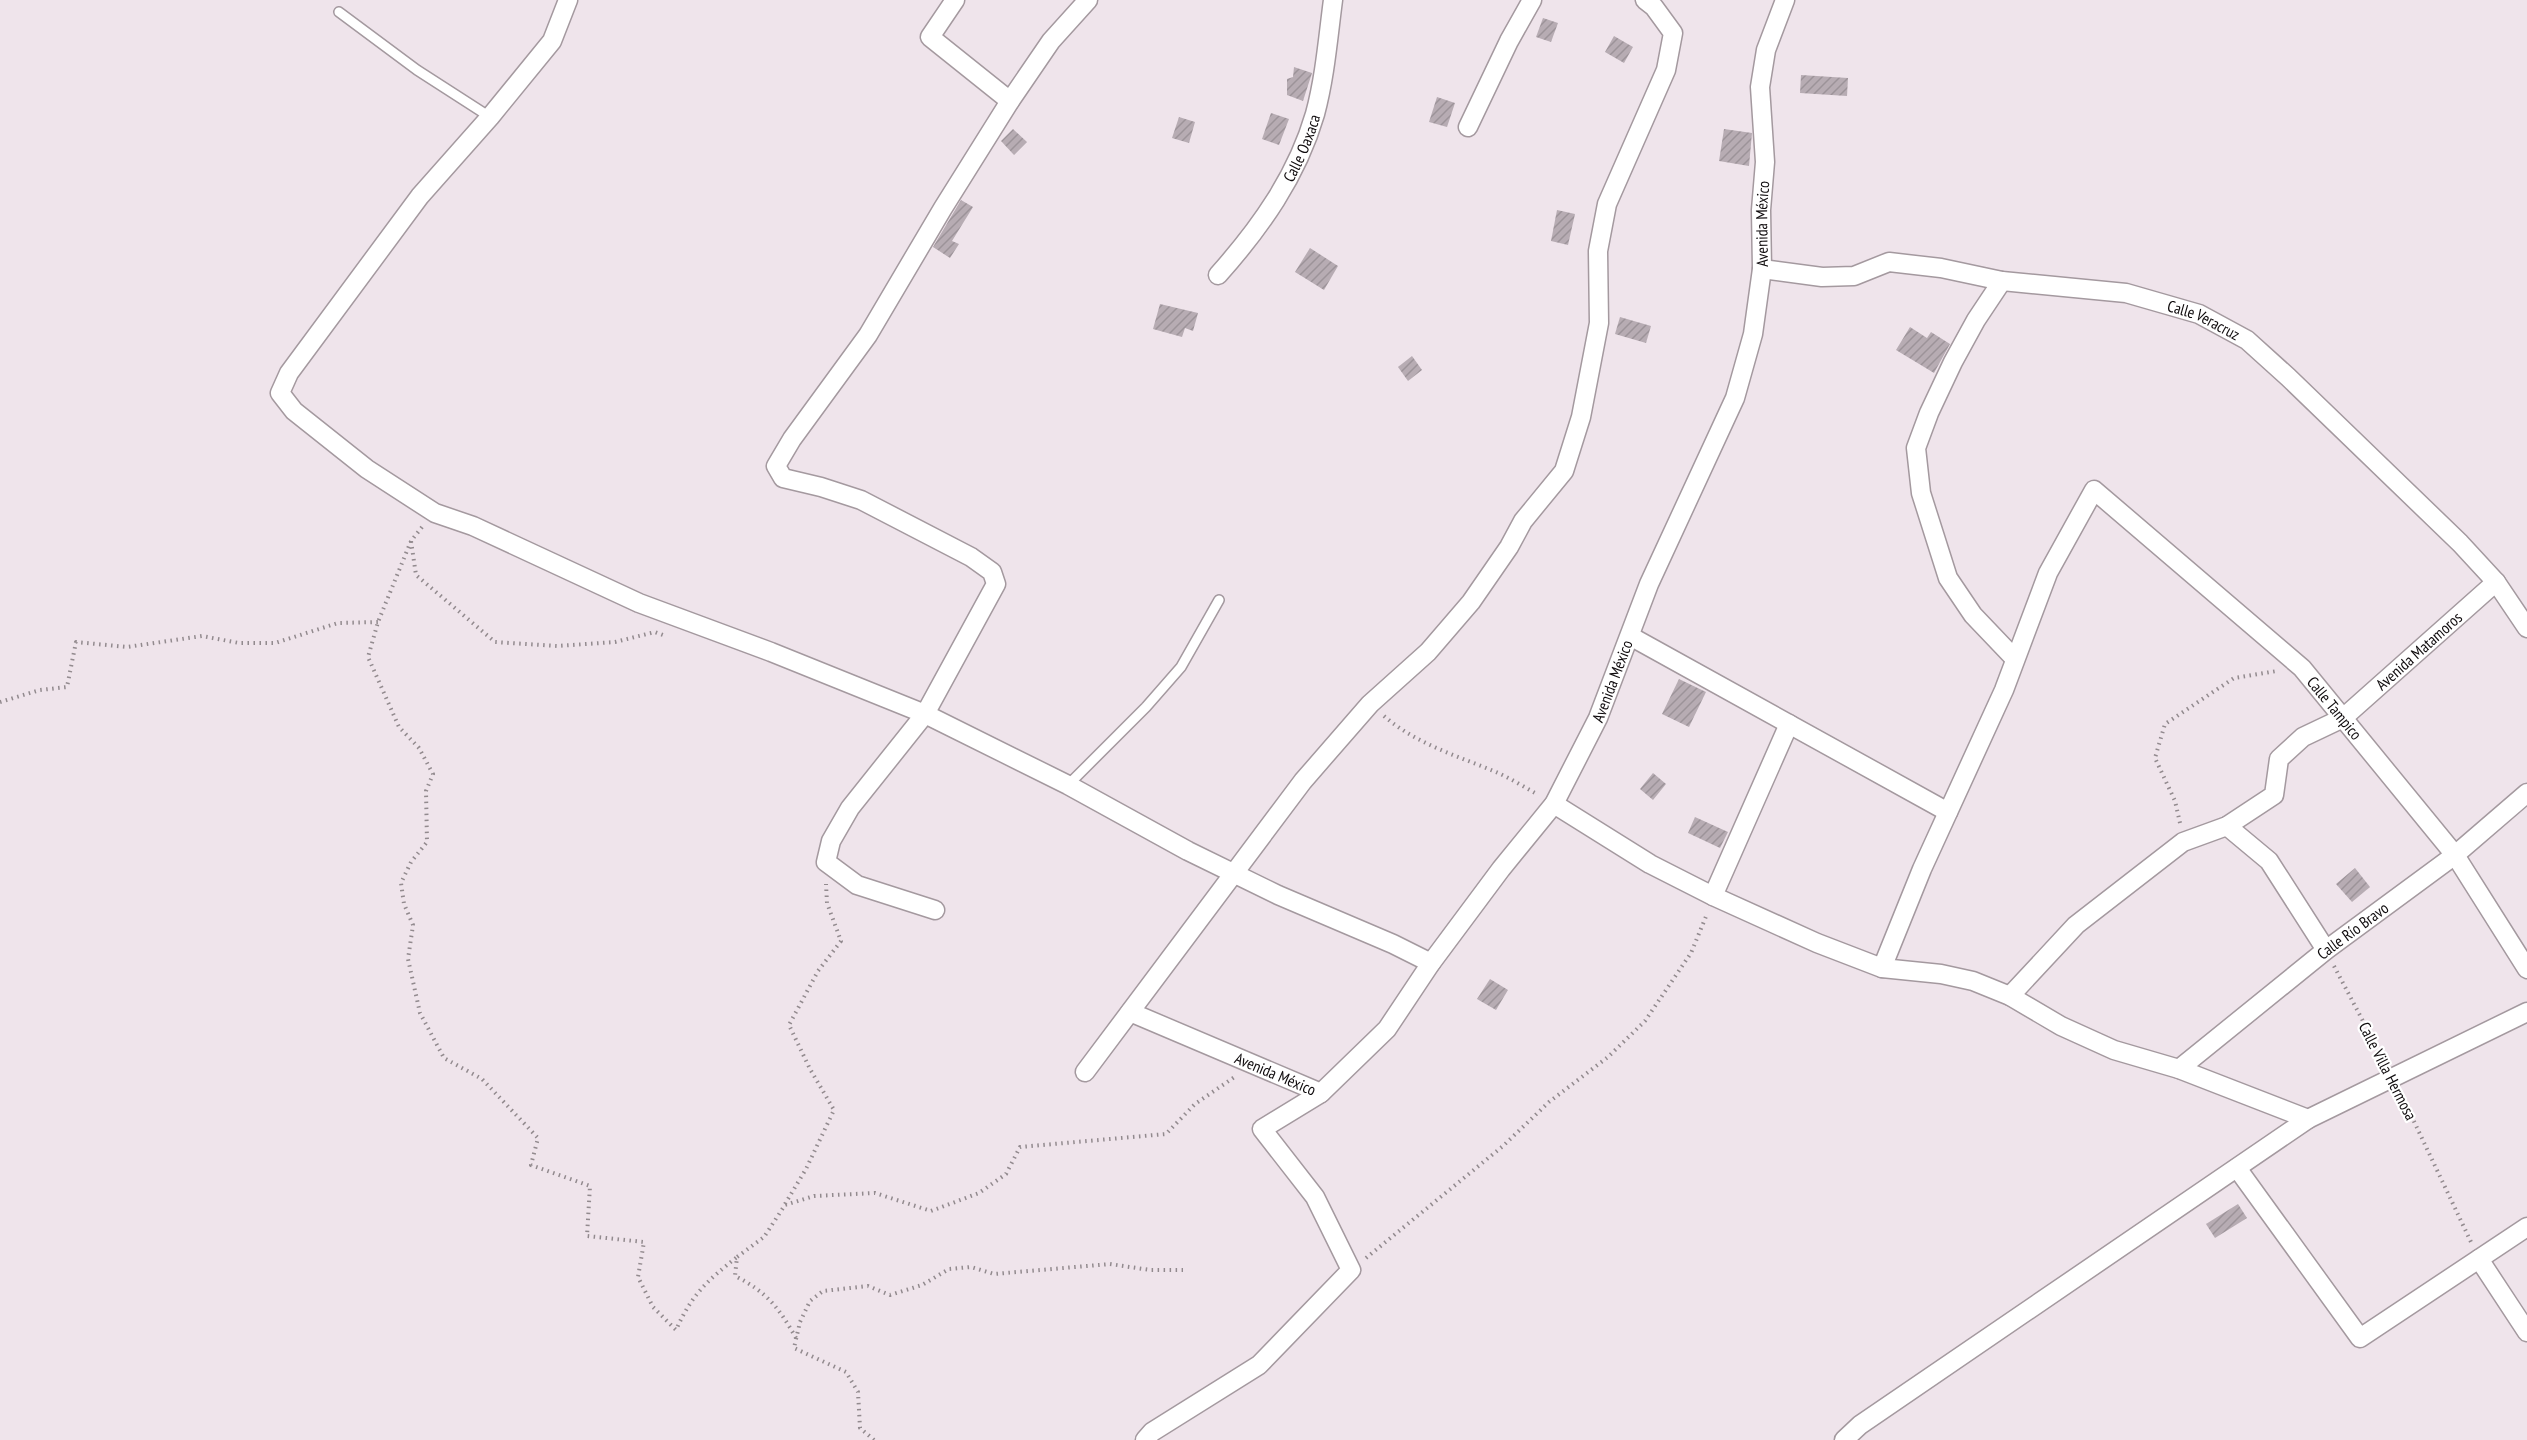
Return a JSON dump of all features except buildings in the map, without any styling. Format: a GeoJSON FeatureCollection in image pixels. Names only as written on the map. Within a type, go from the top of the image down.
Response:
{"type":"FeatureCollection","features":[{"type":"Feature","properties":{"kind":"street"},"geometry":{"type":"LineString","coordinates":[[568,0],[552,40],[490,117],[420,196],[288,373],[280,393],[294,411],[367,469],[435,513],[473,526],[639,603],[771,652],[925,714],[1068,785],[1188,851],[1278,895],[1393,944],[1431,963]]}},
{"type":"Feature","properties":{"kind":"street"},"geometry":{"type":"LineString","coordinates":[[955,0],[930,37],[1010,102]]}},
{"type":"Feature","properties":{"kind":"street"},"geometry":{"type":"LineString","coordinates":[[935,910],[857,885],[826,862],[831,841],[850,808],[925,714],[996,584],[992,572],[971,557],[861,500],[783,478],[776,466],[792,439],[868,335],[943,208],[1010,102],[1051,41],[1088,0]]}},
{"type":"Feature","properties":{"kind":"street","name":"Calle Oaxaca"},"geometry":{"type":"LineString","coordinates":[[1218,275],[1247,243],[1267,215],[1290,174],[1314,115],[1326,62],[1333,0]]}},
{"type":"Feature","properties":{"kind":"street"},"geometry":{"type":"LineString","coordinates":[[1468,127],[1509,41],[1532,0]]}},
{"type":"Feature","properties":{"kind":"street"},"geometry":{"type":"LineString","coordinates":[[1085,1072],[1303,781],[1370,704],[1428,652],[1471,602],[1509,548],[1523,520],[1564,471],[1581,417],[1599,323],[1598,251],[1607,204],[1666,70],[1673,33],[1654,7],[1645,0]]}},
{"type":"Feature","properties":{"kind":"street","name":"Avenida México"},"geometry":{"type":"LineString","coordinates":[[1130,1012],[1321,1093],[1387,1029],[1431,963],[1501,869],[1554,804],[1598,718],[1649,584],[1735,398],[1752,334],[1762,268],[1761,210],[1765,162],[1760,87],[1766,50],[1785,0]]}},
{"type":"Feature","properties":{"kind":"street","name":"Calle Veracruz"},"geometry":{"type":"LineString","coordinates":[[1762,268],[1822,277],[1854,276],[1889,262],[1941,268],[2002,281],[2126,293],[2199,314],[2247,340],[2403,487],[2496,582],[2527,628]]}},
{"type":"Feature","properties":{"kind":"street"},"geometry":{"type":"LineString","coordinates":[[1882,968],[1922,869],[2004,690],[2015,659],[1973,615],[1948,578],[1921,493],[1916,448],[1929,413],[1953,362],[1976,320],[2002,281]]}},
{"type":"Feature","properties":{"kind":"street","name":"Calle Tampico"},"geometry":{"type":"LineString","coordinates":[[2015,659],[2048,573],[2094,490],[2302,668],[2455,855],[2527,969]]}},
{"type":"Feature","properties":{"kind":"street","name":"Avenida Matamoros"},"geometry":{"type":"LineString","coordinates":[[2010,996],[2076,925],[2183,842],[2227,826],[2274,795],[2279,759],[2303,737],[2343,718],[2496,582]]}},
{"type":"Feature","properties":{"kind":"street"},"geometry":{"type":"LineString","coordinates":[[1630,636],[1948,812]]}},
{"type":"Feature","properties":{"kind":"street"},"geometry":{"type":"LineString","coordinates":[[1713,896],[1790,724]]}},
{"type":"Feature","properties":{"kind":"street","name":"Calle Río Bravo"},"geometry":{"type":"LineString","coordinates":[[2179,1070],[2326,950],[2455,855],[2527,793]]}},
{"type":"Feature","properties":{"kind":"street"},"geometry":{"type":"LineString","coordinates":[[1554,804],[1650,864],[1713,896],[1817,943],[1882,968],[1941,974],[1973,981],[2010,996],[2061,1026],[2114,1050],[2179,1070],[2308,1119]]}},
{"type":"Feature","properties":{"kind":"street"},"geometry":{"type":"LineString","coordinates":[[2227,826],[2269,861],[2326,950]]}},
{"type":"Feature","properties":{"kind":"street"},"geometry":{"type":"LineString","coordinates":[[1844,1440],[1860,1425],[2308,1119],[2527,1012]]}},
{"type":"Feature","properties":{"kind":"street"},"geometry":{"type":"LineString","coordinates":[[1145,1440],[1152,1432],[1258,1365],[1351,1270],[1316,1197],[1262,1129],[1321,1093]]}},
{"type":"Feature","properties":{"kind":"street"},"geometry":{"type":"LineString","coordinates":[[2237,1168],[2360,1338],[2527,1227]]}},
{"type":"Feature","properties":{"kind":"street"},"geometry":{"type":"LineString","coordinates":[[2479,1259],[2527,1332]]}},
{"type":"Feature","properties":{"kind":"lane"},"geometry":{"type":"LineString","coordinates":[[339,12],[417,70],[490,117]]}},
{"type":"Feature","properties":{"kind":"lane"},"geometry":{"type":"LineString","coordinates":[[1068,785],[1146,707],[1181,667],[1219,600]]}},
{"type":"Feature","properties":{"kind":"path"},"geometry":{"type":"LineString","coordinates":[[435,513],[411,541],[378,622],[368,657],[399,727],[419,748],[433,774],[426,791],[428,842],[411,862],[401,884],[404,904],[413,925],[408,959],[420,1013],[444,1058],[482,1079],[537,1138],[531,1165],[590,1186],[587,1236],[644,1242],[638,1277],[653,1308],[676,1330],[687,1304],[710,1279],[764,1237],[806,1168],[834,1110],[810,1069],[789,1025],[818,971],[841,941],[826,903],[826,862]]}},
{"type":"Feature","properties":{"kind":"path"},"geometry":{"type":"LineString","coordinates":[[411,541],[416,575],[495,642],[558,646],[615,642],[655,632],[666,635]]}},
{"type":"Feature","properties":{"kind":"path"},"geometry":{"type":"LineString","coordinates":[[0,702],[40,690],[67,687],[76,642],[127,647],[202,636],[240,642],[275,643],[338,623],[378,622]]}},
{"type":"Feature","properties":{"kind":"path"},"geometry":{"type":"LineString","coordinates":[[2183,842],[2175,801],[2155,758],[2165,724],[2234,678],[2302,668]]}},
{"type":"Feature","properties":{"kind":"path"},"geometry":{"type":"LineString","coordinates":[[1370,704],[1399,729],[1445,752],[1499,774],[1554,804]]}},
{"type":"Feature","properties":{"kind":"path"},"geometry":{"type":"LineString","coordinates":[[1351,1270],[1503,1146],[1550,1102],[1608,1057],[1645,1021],[1691,953],[1713,896]]}},
{"type":"Feature","properties":{"kind":"path","name":"Calle Villa Hermosa"},"geometry":{"type":"LineString","coordinates":[[2326,950],[2392,1076],[2479,1259]]}},
{"type":"Feature","properties":{"kind":"path"},"geometry":{"type":"LineString","coordinates":[[785,1204],[814,1196],[875,1193],[931,1211],[979,1193],[1006,1174],[1020,1147],[1166,1134],[1195,1104],[1254,1064]]}},
{"type":"Feature","properties":{"kind":"path"},"geometry":{"type":"LineString","coordinates":[[737,1257],[735,1276],[754,1285],[777,1306],[796,1338]]}},
{"type":"Feature","properties":{"kind":"path"},"geometry":{"type":"LineString","coordinates":[[874,1440],[860,1428],[858,1392],[846,1372],[794,1348],[810,1301],[823,1291],[868,1286],[890,1295],[922,1285],[949,1269],[971,1267],[994,1274],[1110,1264],[1150,1270],[1183,1270]]}}]}
